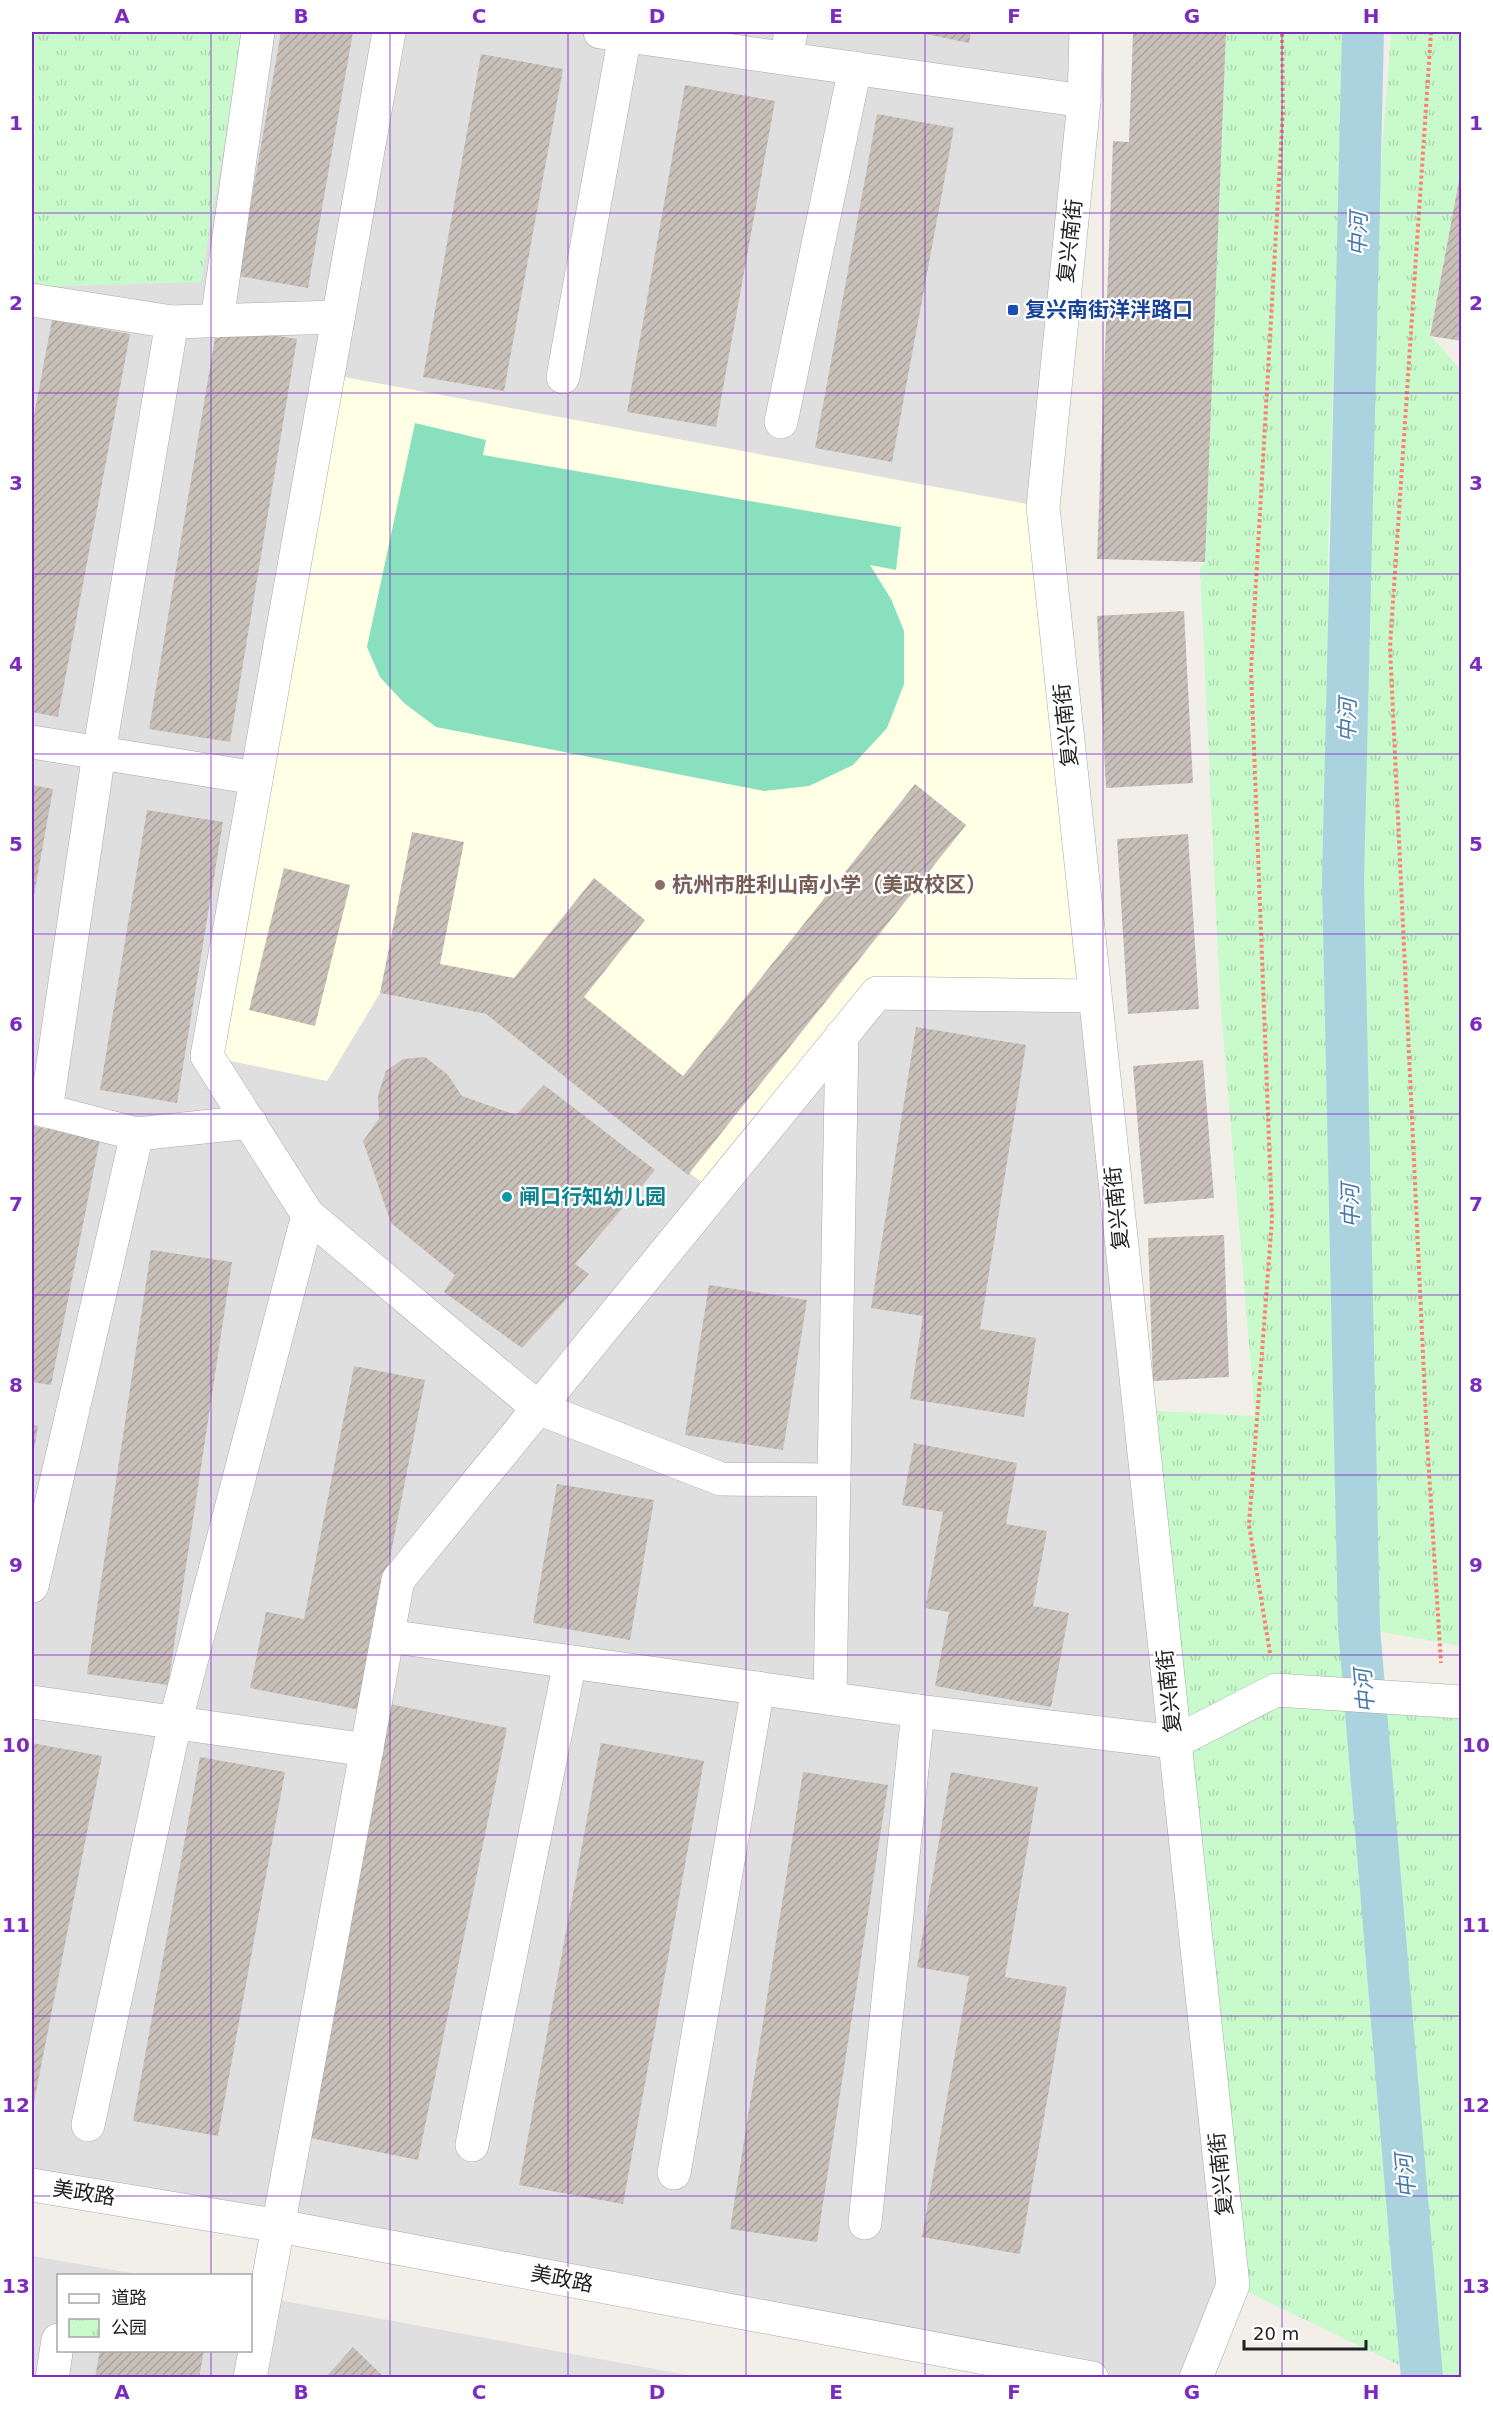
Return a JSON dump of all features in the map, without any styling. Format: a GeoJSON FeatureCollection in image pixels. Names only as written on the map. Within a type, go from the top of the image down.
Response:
{"type":"FeatureCollection","features":[{"type":"Feature","properties":{"kind":"street"},"geometry":{"type":"LineString","coordinates":[[217,321],[258,32]]}},
{"type":"Feature","properties":{"kind":"street"},"geometry":{"type":"LineString","coordinates":[[389,32],[207,1056],[309,1215],[538,1408],[721,1479],[834,1480]]}},
{"type":"Feature","properties":{"kind":"street","name":"复兴南街"},"geometry":{"type":"LineString","coordinates":[[1086,32],[1084,101],[1043,507],[1233,2284],[1196,2378]]}},
{"type":"Feature","properties":{"kind":"street"},"geometry":{"type":"LineString","coordinates":[[563,377],[613,33],[789,45],[855,68],[1084,101]]}},
{"type":"Feature","properties":{"kind":"street"},"geometry":{"type":"LineString","coordinates":[[781,422],[855,68]]}},
{"type":"Feature","properties":{"kind":"street"},"geometry":{"type":"LineString","coordinates":[[32,300],[172,321],[338,317]]}},
{"type":"Feature","properties":{"kind":"street"},"geometry":{"type":"LineString","coordinates":[[172,321],[39,1109],[137,1134],[250,1122]]}},
{"type":"Feature","properties":{"kind":"street"},"geometry":{"type":"LineString","coordinates":[[32,742],[256,778]]}},
{"type":"Feature","properties":{"kind":"street"},"geometry":{"type":"LineString","coordinates":[[250,2378],[398,1580],[877,993],[1094,996]]}},
{"type":"Feature","properties":{"kind":"street"},"geometry":{"type":"LineString","coordinates":[[830,1698],[842,1035]]}},
{"type":"Feature","properties":{"kind":"street"},"geometry":{"type":"LineString","coordinates":[[32,1586],[137,1134]]}},
{"type":"Feature","properties":{"kind":"street"},"geometry":{"type":"LineString","coordinates":[[88,2125],[175,1723],[309,1215]]}},
{"type":"Feature","properties":{"kind":"street"},"geometry":{"type":"LineString","coordinates":[[388,1636],[918,1711],[1175,1742],[1276,1689],[1453,1702]]}},
{"type":"Feature","properties":{"kind":"street"},"geometry":{"type":"LineString","coordinates":[[472,2145],[570,1662]]}},
{"type":"Feature","properties":{"kind":"street"},"geometry":{"type":"LineString","coordinates":[[674,2173],[758,1688]]}},
{"type":"Feature","properties":{"kind":"street"},"geometry":{"type":"LineString","coordinates":[[32,1702],[367,1750]]}},
{"type":"Feature","properties":{"kind":"street"},"geometry":{"type":"LineString","coordinates":[[865,2223],[918,1711]]}},
{"type":"Feature","properties":{"kind":"street","name":"美政路"},"geometry":{"type":"LineString","coordinates":[[32,2185],[279,2226],[1092,2378]]}},
{"type":"Feature","properties":{"kind":"street"},"geometry":{"type":"LineString","coordinates":[[52,2378],[57,2346]]}},
{"type":"Feature","properties":{"kind":"path"},"geometry":{"type":"LineString","coordinates":[[1276,1689],[1249,1525],[1272,1219],[1251,670],[1283,110],[1282,32]]}},
{"type":"Feature","properties":{"kind":"path"},"geometry":{"type":"LineString","coordinates":[[1431,32],[1390,647],[1427,1440],[1453,1702]]}},
{"type":"Feature","properties":{"kind":"shaded area"},"geometry":{"type":"Polygon","coordinates":[[[32,32],[1086,32],[1043,507],[1233,2285],[1196,2377],[1092,2377],[32,2185],[32,32]]]}},
{"type":"Feature","properties":{"kind":"shaded area","name":"杭州市胜利山南小学（美政校区）"},"geometry":{"type":"Polygon","coordinates":[[[328,374],[1043,507],[1094,996],[877,993],[714,1192],[486,1014],[380,993],[327,1081],[207,1056],[328,374]]]}},
{"type":"Feature","properties":{"kind":"shaded area"},"geometry":{"type":"Polygon","coordinates":[[[32,2256],[137,2274],[57,2274],[57,2352],[252,2352],[252,2295],[698,2377],[32,2377],[32,2256]]]}},
{"type":"Feature","properties":{"kind":"green space"},"geometry":{"type":"Polygon","coordinates":[[[32,32],[243,32],[201,282],[32,287],[32,32]]]}},
{"type":"Feature","properties":{"kind":"green space"},"geometry":{"type":"Polygon","coordinates":[[[1226,32],[1344,32],[1328,553],[1329,1068],[1343,1664],[1405,2368],[1233,2285],[1157,1411],[1255,1416],[1220,997],[1200,568],[1205,562],[1226,32]]]}},
{"type":"Feature","properties":{"kind":"green space"},"geometry":{"type":"Polygon","coordinates":[[[1391,32],[1461,32],[1461,169],[1430,335],[1462,371],[1461,1646],[1359,1628],[1349,1163],[1350,581],[1391,32]]]}},
{"type":"Feature","properties":{"kind":"green space"},"geometry":{"type":"Polygon","coordinates":[[[415,423],[486,440],[483,455],[901,527],[896,570],[870,565],[891,599],[904,631],[904,684],[887,728],[853,765],[809,786],[764,791],[436,727],[404,703],[380,677],[367,647],[415,423]]]}},
{"type":"Feature","properties":{"kind":"green space"},"geometry":{"type":"Polygon","coordinates":[[[1386,1697],[1461,1705],[1461,2377],[1440,2377],[1386,1697]]]}},
{"type":"Feature","properties":{"kind":"building"},"geometry":{"type":"Polygon","coordinates":[[[281,32],[353,32],[308,288],[238,276],[281,32]]]}},
{"type":"Feature","properties":{"kind":"building"},"geometry":{"type":"Polygon","coordinates":[[[916,32],[971,32],[969,43],[916,32]]]}},
{"type":"Feature","properties":{"kind":"building"},"geometry":{"type":"Polygon","coordinates":[[[1133,32],[1226,32],[1205,562],[1097,559],[1113,141],[1129,142],[1133,32]]]}},
{"type":"Feature","properties":{"kind":"building"},"geometry":{"type":"Polygon","coordinates":[[[481,54],[563,69],[504,391],[423,377],[481,54]]]}},
{"type":"Feature","properties":{"kind":"building"},"geometry":{"type":"Polygon","coordinates":[[[685,85],[775,101],[716,427],[627,412],[685,85]]]}},
{"type":"Feature","properties":{"kind":"building"},"geometry":{"type":"Polygon","coordinates":[[[877,114],[954,128],[892,462],[815,448],[877,114]]]}},
{"type":"Feature","properties":{"kind":"building"},"geometry":{"type":"Polygon","coordinates":[[[1460,175],[1462,175],[1462,341],[1430,336],[1460,175]]]}},
{"type":"Feature","properties":{"kind":"building"},"geometry":{"type":"Polygon","coordinates":[[[52,320],[130,334],[58,717],[32,712],[32,426],[52,320]]]}},
{"type":"Feature","properties":{"kind":"building"},"geometry":{"type":"Polygon","coordinates":[[[217,326],[297,339],[230,742],[149,729],[217,326]]]}},
{"type":"Feature","properties":{"kind":"building"},"geometry":{"type":"Polygon","coordinates":[[[1184,611],[1193,783],[1106,788],[1097,616],[1184,611]]]}},
{"type":"Feature","properties":{"kind":"building"},"geometry":{"type":"Polygon","coordinates":[[[915,784],[966,825],[688,1175],[486,1014],[380,993],[412,832],[464,842],[440,964],[514,978],[594,878],[645,920],[584,997],[683,1076],[915,784]]]}},
{"type":"Feature","properties":{"kind":"building"},"geometry":{"type":"Polygon","coordinates":[[[32,785],[53,789],[33,901],[32,901],[32,785]]]}},
{"type":"Feature","properties":{"kind":"building"},"geometry":{"type":"Polygon","coordinates":[[[147,810],[223,822],[177,1103],[100,1090],[147,810]]]}},
{"type":"Feature","properties":{"kind":"building"},"geometry":{"type":"Polygon","coordinates":[[[1188,834],[1199,1009],[1128,1014],[1117,839],[1188,834]]]}},
{"type":"Feature","properties":{"kind":"building"},"geometry":{"type":"Polygon","coordinates":[[[284,868],[350,885],[315,1026],[249,1010],[284,868]]]}},
{"type":"Feature","properties":{"kind":"building"},"geometry":{"type":"Polygon","coordinates":[[[916,1027],[1026,1045],[980,1329],[1036,1338],[1024,1417],[910,1399],[923,1316],[871,1308],[916,1027]]]}},
{"type":"Feature","properties":{"kind":"building","name":"闸口行知幼儿园"},"geometry":{"type":"Polygon","coordinates":[[[425,1057],[448,1075],[462,1096],[516,1115],[544,1085],[655,1170],[575,1264],[589,1274],[522,1348],[444,1292],[455,1275],[391,1223],[363,1141],[379,1119],[378,1095],[386,1071],[403,1059],[425,1057]]]}},
{"type":"Feature","properties":{"kind":"building"},"geometry":{"type":"Polygon","coordinates":[[[1203,1060],[1214,1198],[1144,1204],[1133,1066],[1203,1060]]]}},
{"type":"Feature","properties":{"kind":"building"},"geometry":{"type":"Polygon","coordinates":[[[32,1126],[100,1139],[51,1385],[32,1382],[32,1126]]]}},
{"type":"Feature","properties":{"kind":"building"},"geometry":{"type":"Polygon","coordinates":[[[1224,1235],[1229,1377],[1153,1381],[1148,1238],[1224,1235]]]}},
{"type":"Feature","properties":{"kind":"building"},"geometry":{"type":"Polygon","coordinates":[[[151,1250],[232,1262],[168,1685],[87,1674],[151,1250]]]}},
{"type":"Feature","properties":{"kind":"building"},"geometry":{"type":"Polygon","coordinates":[[[709,1285],[807,1300],[783,1450],[685,1435],[709,1285]]]}},
{"type":"Feature","properties":{"kind":"building"},"geometry":{"type":"Polygon","coordinates":[[[354,1366],[425,1380],[360,1710],[250,1688],[266,1612],[304,1619],[354,1366]]]}},
{"type":"Feature","properties":{"kind":"building"},"geometry":{"type":"Polygon","coordinates":[[[32,1424],[38,1426],[33,1456],[32,1456],[32,1424]]]}},
{"type":"Feature","properties":{"kind":"building"},"geometry":{"type":"Polygon","coordinates":[[[914,1443],[1017,1463],[1006,1524],[1047,1531],[1033,1606],[1069,1613],[1051,1707],[935,1686],[949,1612],[925,1608],[943,1512],[902,1505],[914,1443]]]}},
{"type":"Feature","properties":{"kind":"building"},"geometry":{"type":"Polygon","coordinates":[[[557,1484],[654,1500],[630,1640],[533,1623],[557,1484]]]}},
{"type":"Feature","properties":{"kind":"building"},"geometry":{"type":"Polygon","coordinates":[[[390,1704],[507,1728],[418,2160],[300,2136],[390,1704]]]}},
{"type":"Feature","properties":{"kind":"building"},"geometry":{"type":"Polygon","coordinates":[[[32,1743],[102,1756],[33,2107],[32,2107],[32,1743]]]}},
{"type":"Feature","properties":{"kind":"building"},"geometry":{"type":"Polygon","coordinates":[[[601,1743],[704,1761],[623,2204],[519,2185],[601,1743]]]}},
{"type":"Feature","properties":{"kind":"building"},"geometry":{"type":"Polygon","coordinates":[[[200,1757],[285,1772],[218,2136],[133,2121],[200,1757]]]}},
{"type":"Feature","properties":{"kind":"building"},"geometry":{"type":"Polygon","coordinates":[[[803,1772],[888,1785],[817,2242],[730,2229],[803,1772]]]}},
{"type":"Feature","properties":{"kind":"building"},"geometry":{"type":"Polygon","coordinates":[[[951,1772],[1038,1787],[1005,1977],[1067,1987],[1020,2254],[922,2237],[969,1976],[917,1967],[951,1772]]]}},
{"type":"Feature","properties":{"kind":"building"},"geometry":{"type":"Polygon","coordinates":[[[353,2347],[385,2378],[325,2378],[353,2347]]]}},
{"type":"Feature","properties":{"kind":"building"},"geometry":{"type":"Polygon","coordinates":[[[100,2352],[204,2352],[199,2378],[95,2378],[100,2352]]]}},
{"type":"Feature","properties":{"kind":"waterway","name":"中河"},"geometry":{"type":"LineString","coordinates":[[1363,32],[1343,880],[1359,1628],[1422,2378]]}},
{"type":"Feature","properties":{"kind":"place","name":"复兴南街洋泮路口"},"geometry":{"type":"Point","coordinates":[1013,310]}},
{"type":"Feature","properties":{"kind":"place","name":"杭州市胜利山南小学（美政校区）"},"geometry":{"type":"Point","coordinates":[660,885]}},
{"type":"Feature","properties":{"kind":"place","name":"闸口行知幼儿园"},"geometry":{"type":"Point","coordinates":[507,1197]}}]}
